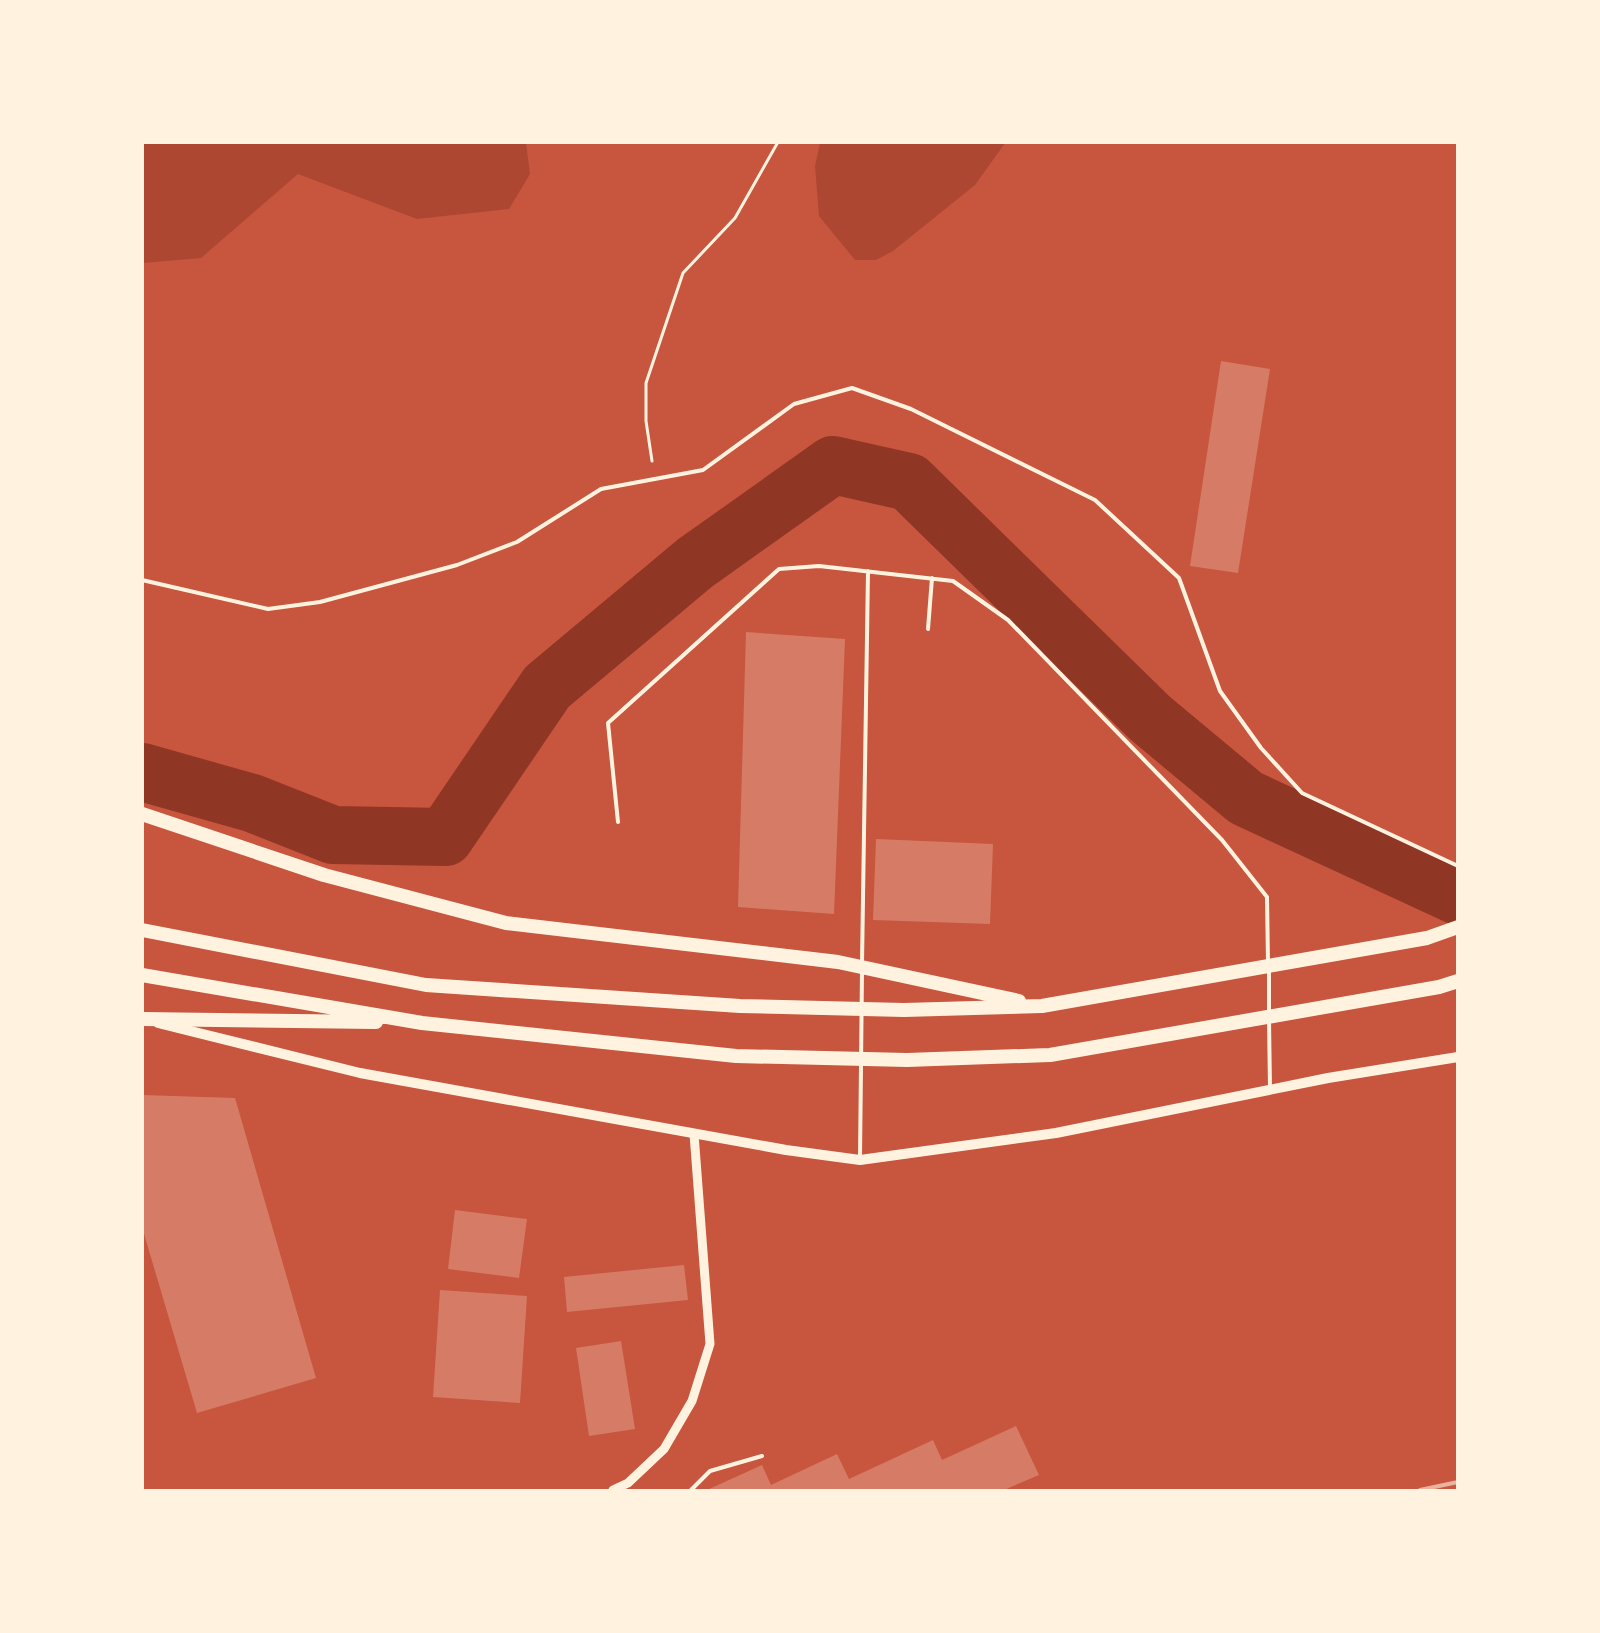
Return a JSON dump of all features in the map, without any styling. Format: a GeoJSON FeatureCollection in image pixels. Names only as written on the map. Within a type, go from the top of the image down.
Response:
{"type":"FeatureCollection","features":[{"type":"Feature","properties":{"kind":"highway"},"geometry":{"type":"LineString","coordinates":[[142,814],[324,875],[506,923],[838,962],[1042,1006]]}},
{"type":"Feature","properties":{"kind":"highway"},"geometry":{"type":"LineString","coordinates":[[142,930],[426,985],[740,1006],[904,1010],[1042,1006],[1427,938],[1458,927]]}},
{"type":"Feature","properties":{"kind":"highway"},"geometry":{"type":"LineString","coordinates":[[142,975],[422,1023],[736,1056],[907,1060],[1050,1055],[1439,987],[1458,981]]}},
{"type":"Feature","properties":{"kind":"highway"},"geometry":{"type":"LineString","coordinates":[[142,1019],[422,1023]]}},
{"type":"Feature","properties":{"kind":"main road"},"geometry":{"type":"LineString","coordinates":[[142,1019],[360,1073],[694,1134],[786,1150],[860,1160],[1056,1133],[1328,1078],[1458,1057]]}},
{"type":"Feature","properties":{"kind":"street"},"geometry":{"type":"LineString","coordinates":[[613,1490],[628,1483],[664,1449],[692,1401],[710,1344],[694,1134]]}},
{"type":"Feature","properties":{"kind":"lane"},"geometry":{"type":"LineString","coordinates":[[142,580],[268,609],[320,602],[457,566],[517,542],[601,489],[703,470],[794,404],[852,388],[912,409],[1095,500],[1180,578],[1220,691],[1260,748],[1302,792],[1458,866]]}},
{"type":"Feature","properties":{"kind":"lane"},"geometry":{"type":"LineString","coordinates":[[618,822],[608,723],[779,569],[819,566],[953,581],[1008,620],[1222,840],[1267,897],[1270,1090]]}},
{"type":"Feature","properties":{"kind":"lane"},"geometry":{"type":"LineString","coordinates":[[860,1160],[868,571]]}},
{"type":"Feature","properties":{"kind":"lane"},"geometry":{"type":"LineString","coordinates":[[928,629],[932,578]]}},
{"type":"Feature","properties":{"kind":"lane"},"geometry":{"type":"LineString","coordinates":[[691,1490],[710,1471],[762,1456]]}},
{"type":"Feature","properties":{"kind":"path"},"geometry":{"type":"LineString","coordinates":[[655,479],[646,421],[646,383],[684,273],[735,218],[778,142]]}},
{"type":"Feature","properties":{"kind":"shaded area"},"geometry":{"type":"Polygon","coordinates":[[[143,142],[526,143],[530,174],[509,209],[417,219],[298,174],[201,258],[143,263],[143,142]]]}},
{"type":"Feature","properties":{"kind":"shaded area"},"geometry":{"type":"Polygon","coordinates":[[[820,142],[1005,143],[975,185],[893,251],[876,260],[855,260],[819,216],[815,166],[820,142]]]}},
{"type":"Feature","properties":{"kind":"building"},"geometry":{"type":"Polygon","coordinates":[[[1221,361],[1270,369],[1238,573],[1190,566],[1221,361]]]}},
{"type":"Feature","properties":{"kind":"building"},"geometry":{"type":"Polygon","coordinates":[[[746,632],[845,639],[834,914],[738,907],[746,632]]]}},
{"type":"Feature","properties":{"kind":"building"},"geometry":{"type":"Polygon","coordinates":[[[876,839],[993,844],[990,924],[873,920],[876,839]]]}},
{"type":"Feature","properties":{"kind":"building"},"geometry":{"type":"Polygon","coordinates":[[[142,1095],[235,1098],[316,1378],[197,1413],[142,1227],[142,1095]]]}},
{"type":"Feature","properties":{"kind":"building"},"geometry":{"type":"Polygon","coordinates":[[[455,1210],[527,1219],[519,1278],[448,1269],[455,1210]]]}},
{"type":"Feature","properties":{"kind":"building"},"geometry":{"type":"Polygon","coordinates":[[[684,1265],[688,1300],[567,1312],[564,1277],[684,1265]]]}},
{"type":"Feature","properties":{"kind":"building"},"geometry":{"type":"Polygon","coordinates":[[[440,1290],[527,1296],[520,1403],[433,1397],[440,1290]]]}},
{"type":"Feature","properties":{"kind":"building"},"geometry":{"type":"Polygon","coordinates":[[[621,1341],[635,1429],[589,1436],[576,1348],[621,1341]]]}},
{"type":"Feature","properties":{"kind":"building"},"geometry":{"type":"Polygon","coordinates":[[[1016,1426],[1039,1475],[1004,1490],[707,1490],[762,1465],[771,1485],[837,1454],[849,1479],[933,1440],[942,1460],[1016,1426]]]}},
{"type":"Feature","properties":{"kind":"waterway"},"geometry":{"type":"LineString","coordinates":[[142,772],[252,803],[333,835],[445,837],[547,687],[695,563],[833,465],[909,482],[1150,718],[1246,798],[1458,896]]}},
{"type":"Feature","properties":{"kind":"railway"},"geometry":{"type":"LineString","coordinates":[[1420,1490],[1458,1482]]}}]}
